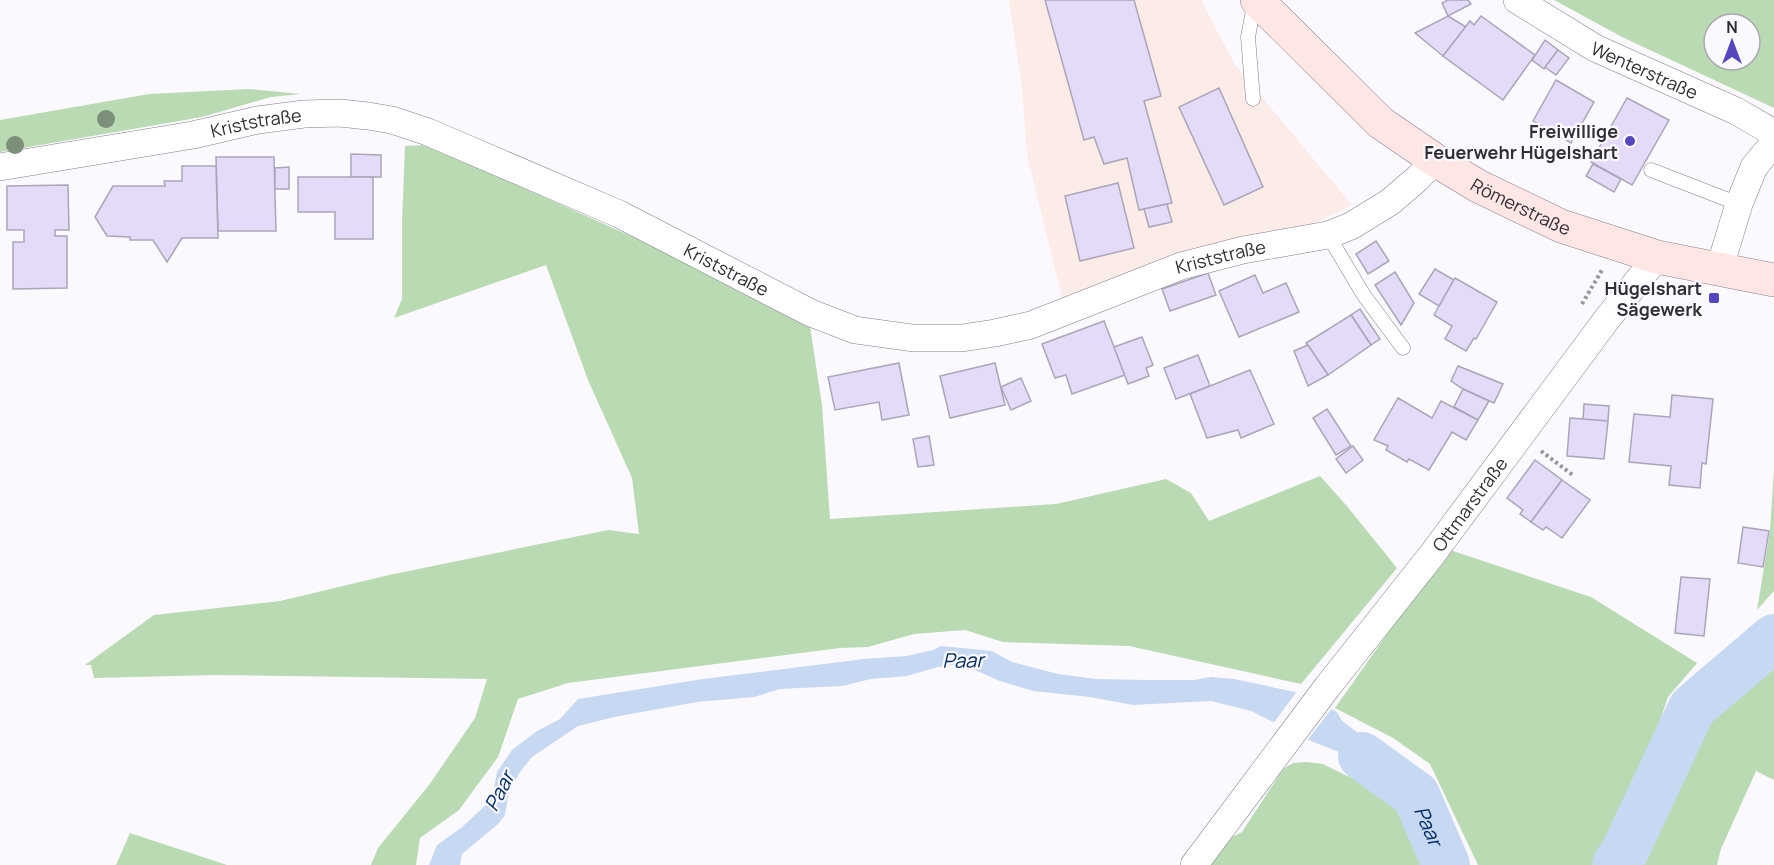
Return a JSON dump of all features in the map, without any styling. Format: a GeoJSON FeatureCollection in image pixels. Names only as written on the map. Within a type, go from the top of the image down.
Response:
{"type":"FeatureCollection","features":[{"type":"Feature","properties":{"kind":"main road","name":"Römerstraße"},"geometry":{"type":"LineString","coordinates":[[1256,0],[1381,123],[1478,186],[1561,226],[1657,257],[1774,280]]}},
{"type":"Feature","properties":{"kind":"street","name":"Wenterstraße"},"geometry":{"type":"LineString","coordinates":[[1517,0],[1595,48],[1736,111],[1774,133]]}},
{"type":"Feature","properties":{"kind":"street","name":"Kriststraße"},"geometry":{"type":"LineString","coordinates":[[0,167],[193,135],[258,120],[304,114],[340,113],[392,120],[428,132],[608,210],[811,312],[855,330],[913,338],[962,338],[1031,325],[1181,266],[1243,250],[1328,235],[1350,226],[1390,202],[1435,160]]}},
{"type":"Feature","properties":{"kind":"street"},"geometry":{"type":"LineString","coordinates":[[1719,270],[1739,204],[1754,167],[1774,143]]}},
{"type":"Feature","properties":{"kind":"street","name":"Ottmarstraße"},"geometry":{"type":"LineString","coordinates":[[1194,865],[1328,687],[1431,556],[1607,319],[1657,257]]}},
{"type":"Feature","properties":{"kind":"lane"},"geometry":{"type":"LineString","coordinates":[[1253,99],[1248,37],[1256,0]]}},
{"type":"Feature","properties":{"kind":"lane"},"geometry":{"type":"LineString","coordinates":[[1651,170],[1739,204]]}},
{"type":"Feature","properties":{"kind":"lane"},"geometry":{"type":"LineString","coordinates":[[1328,235],[1363,294],[1403,348]]}},
{"type":"Feature","properties":{"kind":"path"},"geometry":{"type":"LineString","coordinates":[[1521,434],[1574,476]]}},
{"type":"Feature","properties":{"kind":"shaded area"},"geometry":{"type":"Polygon","coordinates":[[[1009,0],[1201,0],[1235,65],[1352,205],[1309,226],[1063,301],[1027,155],[1022,87],[1009,0]]]}},
{"type":"Feature","properties":{"kind":"green space"},"geometry":{"type":"Polygon","coordinates":[[[1554,0],[1774,0],[1774,108],[1622,37],[1554,0]]]}},
{"type":"Feature","properties":{"kind":"green space"},"geometry":{"type":"Polygon","coordinates":[[[249,89],[301,94],[271,97],[202,117],[0,152],[0,120],[149,94],[249,89]]]}},
{"type":"Feature","properties":{"kind":"green space"},"geometry":{"type":"Polygon","coordinates":[[[428,145],[682,259],[810,326],[822,405],[830,519],[1056,504],[1166,479],[1191,493],[1209,521],[1320,476],[1397,568],[1301,684],[1129,646],[1003,642],[965,630],[914,634],[868,647],[840,648],[568,683],[518,699],[498,757],[459,810],[420,838],[416,865],[371,865],[378,848],[429,785],[475,718],[487,679],[214,675],[94,678],[91,665],[85,665],[154,615],[280,601],[389,575],[608,530],[639,534],[632,478],[588,380],[546,265],[394,318],[402,299],[405,146],[428,145]]]}},
{"type":"Feature","properties":{"kind":"green space"},"geometry":{"type":"Polygon","coordinates":[[[1774,469],[1774,591],[1757,610],[1770,531],[1774,469]]]}},
{"type":"Feature","properties":{"kind":"green space"},"geometry":{"type":"Polygon","coordinates":[[[1447,549],[1591,597],[1697,663],[1668,697],[1629,810],[1594,865],[1478,865],[1430,764],[1393,738],[1335,708],[1447,549]]]}},
{"type":"Feature","properties":{"kind":"green space"},"geometry":{"type":"Polygon","coordinates":[[[1774,666],[1774,780],[1756,771],[1721,849],[1717,865],[1628,865],[1645,839],[1697,734],[1774,666]]]}},
{"type":"Feature","properties":{"kind":"green space"},"geometry":{"type":"Polygon","coordinates":[[[1293,763],[1323,764],[1386,795],[1427,841],[1438,865],[1211,865],[1230,838],[1242,832],[1283,769],[1293,763]]]}},
{"type":"Feature","properties":{"kind":"green space"},"geometry":{"type":"Polygon","coordinates":[[[130,833],[227,865],[116,865],[130,833]]]}},
{"type":"Feature","properties":{"kind":"water"},"geometry":{"type":"Polygon","coordinates":[[[941,646],[992,651],[1012,662],[1058,674],[1096,679],[1194,680],[1211,677],[1234,679],[1295,692],[1337,712],[1342,721],[1357,732],[1395,769],[1416,795],[1406,794],[1342,753],[1313,742],[1251,711],[1211,701],[1133,705],[1090,697],[1033,691],[1000,681],[961,664],[938,667],[907,676],[871,679],[842,686],[780,689],[754,697],[697,702],[578,726],[532,757],[509,791],[505,815],[498,824],[462,854],[460,865],[429,865],[437,845],[461,828],[486,805],[493,793],[497,772],[512,750],[537,731],[560,719],[578,699],[703,679],[864,659],[907,656],[941,646]]]}},
{"type":"Feature","properties":{"kind":"pier"},"geometry":{"type":"Polygon","coordinates":[[[1298,690],[1333,707],[1306,742],[1272,725],[1298,690]]]}},
{"type":"Feature","properties":{"kind":"building"},"geometry":{"type":"Polygon","coordinates":[[[1045,0],[1134,0],[1161,96],[1144,101],[1172,203],[1139,210],[1127,158],[1104,164],[1094,137],[1084,140],[1045,0]]]}},
{"type":"Feature","properties":{"kind":"building"},"geometry":{"type":"Polygon","coordinates":[[[1448,0],[1468,0],[1471,4],[1448,16],[1442,3],[1448,0]]]}},
{"type":"Feature","properties":{"kind":"building"},"geometry":{"type":"Polygon","coordinates":[[[1448,16],[1466,27],[1443,56],[1415,33],[1448,16]]]}},
{"type":"Feature","properties":{"kind":"building"},"geometry":{"type":"Polygon","coordinates":[[[1481,16],[1535,55],[1503,100],[1443,56],[1470,21],[1474,25],[1481,16]]]}},
{"type":"Feature","properties":{"kind":"building"},"geometry":{"type":"Polygon","coordinates":[[[1545,40],[1558,50],[1544,69],[1532,60],[1545,40]]]}},
{"type":"Feature","properties":{"kind":"building"},"geometry":{"type":"Polygon","coordinates":[[[1558,50],[1569,58],[1556,75],[1545,67],[1558,50]]]}},
{"type":"Feature","properties":{"kind":"building"},"geometry":{"type":"Polygon","coordinates":[[[1556,80],[1594,102],[1571,143],[1533,121],[1556,80]]]}},
{"type":"Feature","properties":{"kind":"building"},"geometry":{"type":"Polygon","coordinates":[[[1219,88],[1263,187],[1224,205],[1179,107],[1219,88]]]}},
{"type":"Feature","properties":{"kind":"building","name":"Freiwillige Feuerwehr Hügelshart"},"geometry":{"type":"Polygon","coordinates":[[[1627,98],[1669,120],[1632,185],[1591,162],[1627,98]]]}},
{"type":"Feature","properties":{"kind":"building"},"geometry":{"type":"Polygon","coordinates":[[[351,154],[381,155],[381,177],[351,177],[351,154]]]}},
{"type":"Feature","properties":{"kind":"building"},"geometry":{"type":"Polygon","coordinates":[[[216,157],[274,157],[276,231],[218,231],[216,157]]]}},
{"type":"Feature","properties":{"kind":"building"},"geometry":{"type":"Polygon","coordinates":[[[1593,164],[1621,179],[1614,192],[1586,176],[1593,164]]]}},
{"type":"Feature","properties":{"kind":"building"},"geometry":{"type":"Polygon","coordinates":[[[182,166],[216,166],[218,238],[182,238],[167,262],[153,240],[130,240],[130,237],[107,236],[95,217],[113,186],[165,186],[164,181],[182,181],[182,166]]]}},
{"type":"Feature","properties":{"kind":"building"},"geometry":{"type":"Polygon","coordinates":[[[289,167],[289,189],[275,189],[275,168],[289,167]]]}},
{"type":"Feature","properties":{"kind":"building"},"geometry":{"type":"Polygon","coordinates":[[[298,177],[373,177],[373,239],[335,239],[335,212],[298,212],[298,177]]]}},
{"type":"Feature","properties":{"kind":"building"},"geometry":{"type":"Polygon","coordinates":[[[1118,183],[1134,248],[1080,261],[1065,196],[1118,183]]]}},
{"type":"Feature","properties":{"kind":"building"},"geometry":{"type":"Polygon","coordinates":[[[68,185],[69,230],[55,230],[55,236],[67,236],[67,288],[13,289],[13,242],[24,242],[24,230],[7,230],[7,186],[68,185]]]}},
{"type":"Feature","properties":{"kind":"building"},"geometry":{"type":"Polygon","coordinates":[[[1167,204],[1172,222],[1149,227],[1144,209],[1167,204]]]}},
{"type":"Feature","properties":{"kind":"building"},"geometry":{"type":"Polygon","coordinates":[[[1376,241],[1389,261],[1368,274],[1356,254],[1376,241]]]}},
{"type":"Feature","properties":{"kind":"building"},"geometry":{"type":"Polygon","coordinates":[[[1435,269],[1454,280],[1439,306],[1419,294],[1435,269]]]}},
{"type":"Feature","properties":{"kind":"building"},"geometry":{"type":"Polygon","coordinates":[[[1395,272],[1414,303],[1401,325],[1375,285],[1395,272]]]}},
{"type":"Feature","properties":{"kind":"building"},"geometry":{"type":"Polygon","coordinates":[[[1208,273],[1216,295],[1170,311],[1162,289],[1208,273]]]}},
{"type":"Feature","properties":{"kind":"building"},"geometry":{"type":"Polygon","coordinates":[[[1255,275],[1263,293],[1286,283],[1299,312],[1239,337],[1219,291],[1255,275]]]}},
{"type":"Feature","properties":{"kind":"building"},"geometry":{"type":"Polygon","coordinates":[[[1455,278],[1497,302],[1476,339],[1474,338],[1466,351],[1445,339],[1452,326],[1434,315],[1455,278]]]}},
{"type":"Feature","properties":{"kind":"building"},"geometry":{"type":"Polygon","coordinates":[[[1360,309],[1380,339],[1371,345],[1351,315],[1360,309]]]}},
{"type":"Feature","properties":{"kind":"building"},"geometry":{"type":"Polygon","coordinates":[[[1351,315],[1371,345],[1328,375],[1306,343],[1351,315]]]}},
{"type":"Feature","properties":{"kind":"building"},"geometry":{"type":"Polygon","coordinates":[[[1104,321],[1125,375],[1072,394],[1066,375],[1055,378],[1042,344],[1104,321]]]}},
{"type":"Feature","properties":{"kind":"building"},"geometry":{"type":"Polygon","coordinates":[[[1142,337],[1153,365],[1146,368],[1149,376],[1128,384],[1114,347],[1142,337]]]}},
{"type":"Feature","properties":{"kind":"building"},"geometry":{"type":"Polygon","coordinates":[[[1308,345],[1328,375],[1308,386],[1294,351],[1308,345]]]}},
{"type":"Feature","properties":{"kind":"building"},"geometry":{"type":"Polygon","coordinates":[[[1198,355],[1210,386],[1176,399],[1164,368],[1198,355]]]}},
{"type":"Feature","properties":{"kind":"building"},"geometry":{"type":"Polygon","coordinates":[[[899,363],[909,415],[882,420],[879,402],[835,410],[828,377],[899,363]]]}},
{"type":"Feature","properties":{"kind":"building"},"geometry":{"type":"Polygon","coordinates":[[[995,363],[1005,405],[950,418],[940,376],[995,363]]]}},
{"type":"Feature","properties":{"kind":"building"},"geometry":{"type":"Polygon","coordinates":[[[1458,366],[1503,384],[1494,403],[1451,381],[1458,366]]]}},
{"type":"Feature","properties":{"kind":"building"},"geometry":{"type":"Polygon","coordinates":[[[1250,370],[1274,424],[1241,438],[1238,430],[1207,438],[1190,394],[1250,370]]]}},
{"type":"Feature","properties":{"kind":"building"},"geometry":{"type":"Polygon","coordinates":[[[1021,378],[1031,401],[1011,410],[1001,387],[1021,378]]]}},
{"type":"Feature","properties":{"kind":"building"},"geometry":{"type":"Polygon","coordinates":[[[1463,389],[1489,401],[1478,420],[1454,407],[1463,389]]]}},
{"type":"Feature","properties":{"kind":"building"},"geometry":{"type":"Polygon","coordinates":[[[1672,395],[1713,399],[1706,464],[1702,463],[1700,488],[1669,485],[1671,466],[1629,462],[1634,414],[1670,417],[1672,395]]]}},
{"type":"Feature","properties":{"kind":"building"},"geometry":{"type":"Polygon","coordinates":[[[1398,398],[1432,418],[1441,401],[1478,420],[1466,440],[1452,432],[1429,470],[1409,459],[1407,462],[1386,450],[1388,446],[1374,440],[1398,398]]]}},
{"type":"Feature","properties":{"kind":"building"},"geometry":{"type":"Polygon","coordinates":[[[1584,404],[1609,406],[1608,421],[1583,420],[1584,404]]]}},
{"type":"Feature","properties":{"kind":"building"},"geometry":{"type":"Polygon","coordinates":[[[1327,409],[1351,446],[1336,455],[1313,418],[1327,409]]]}},
{"type":"Feature","properties":{"kind":"building"},"geometry":{"type":"Polygon","coordinates":[[[1570,418],[1608,421],[1604,459],[1567,456],[1570,418]]]}},
{"type":"Feature","properties":{"kind":"building"},"geometry":{"type":"Polygon","coordinates":[[[929,436],[934,465],[918,467],[913,439],[929,436]]]}},
{"type":"Feature","properties":{"kind":"building"},"geometry":{"type":"Polygon","coordinates":[[[1353,446],[1363,460],[1346,473],[1336,459],[1353,446]]]}},
{"type":"Feature","properties":{"kind":"building"},"geometry":{"type":"Polygon","coordinates":[[[1535,460],[1562,480],[1531,522],[1520,514],[1523,510],[1507,498],[1535,460]]]}},
{"type":"Feature","properties":{"kind":"building"},"geometry":{"type":"Polygon","coordinates":[[[1562,480],[1590,500],[1562,538],[1546,527],[1543,530],[1531,522],[1562,480]]]}},
{"type":"Feature","properties":{"kind":"building"},"geometry":{"type":"Polygon","coordinates":[[[1743,527],[1769,531],[1763,567],[1738,563],[1743,527]]]}},
{"type":"Feature","properties":{"kind":"building"},"geometry":{"type":"Polygon","coordinates":[[[1681,577],[1710,579],[1704,636],[1675,633],[1681,577]]]}},
{"type":"Feature","properties":{"kind":"waterway","name":"Paar"},"geometry":{"type":"LineString","coordinates":[[1616,865],[1625,851],[1692,708],[1774,638]]}},
{"type":"Feature","properties":{"kind":"waterway","name":"Paar"},"geometry":{"type":"LineString","coordinates":[[1362,756],[1416,795],[1446,865]]}},
{"type":"Feature","properties":{"kind":"place","name":"Freiwillige Feuerwehr Hügelshart"},"geometry":{"type":"Point","coordinates":[1630,141]}},
{"type":"Feature","properties":{"kind":"place","name":"Hügelshart Sägewerk"},"geometry":{"type":"Point","coordinates":[1714,298]}}]}
